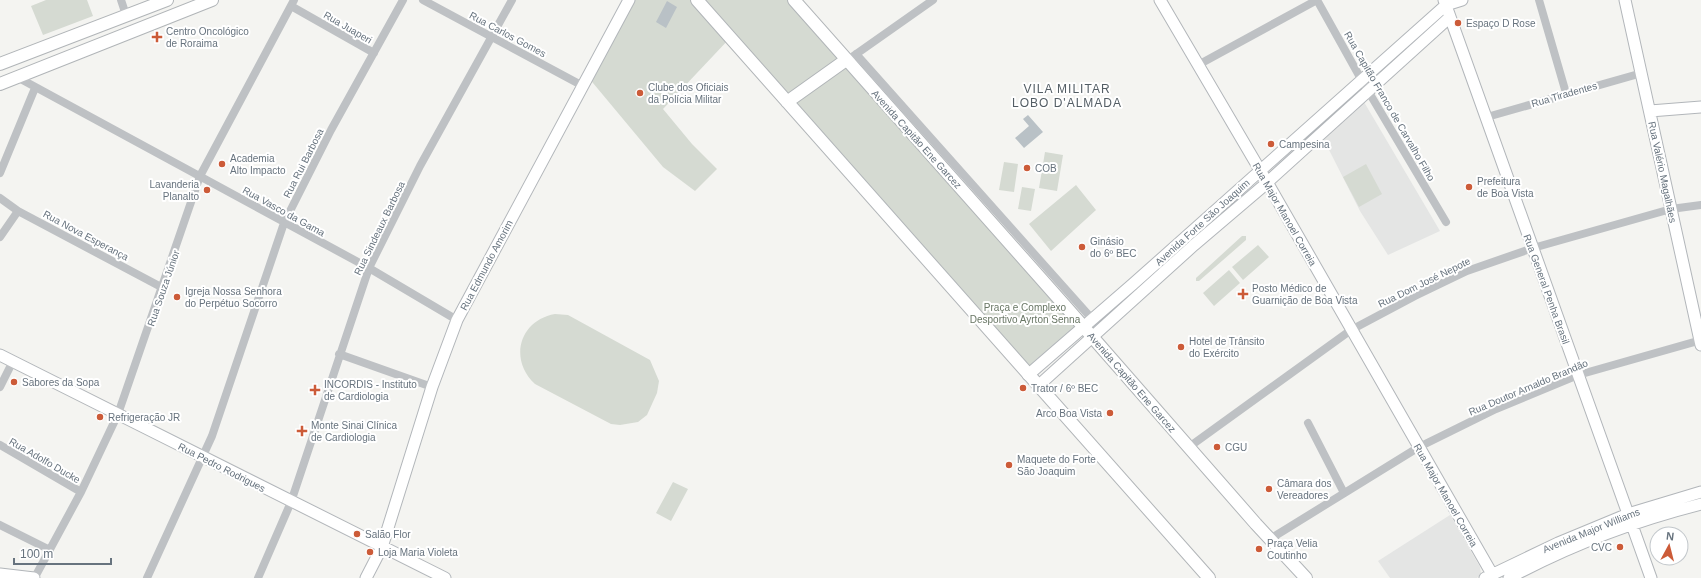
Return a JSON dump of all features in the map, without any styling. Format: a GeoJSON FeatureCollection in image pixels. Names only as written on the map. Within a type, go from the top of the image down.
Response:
{"type":"FeatureCollection","features":[{"type":"Feature","properties":{"kind":"main road"},"geometry":{"type":"LineString","coordinates":[[0,64],[167,0]]}},
{"type":"Feature","properties":{"kind":"main road"},"geometry":{"type":"LineString","coordinates":[[0,84],[212,0]]}},
{"type":"Feature","properties":{"kind":"main road"},"geometry":{"type":"LineString","coordinates":[[696,0],[1209,578]]}},
{"type":"Feature","properties":{"kind":"main road","name":"Avenida Capitão Ene Garcez"},"geometry":{"type":"LineString","coordinates":[[794,0],[851,57],[1088,324],[1092,337],[1306,578]]}},
{"type":"Feature","properties":{"kind":"main road"},"geometry":{"type":"LineString","coordinates":[[787,102],[851,57]]}},
{"type":"Feature","properties":{"kind":"street"},"geometry":{"type":"LineString","coordinates":[[121,0],[126,15]]}},
{"type":"Feature","properties":{"kind":"street","name":"Rua Rui Barbosa"},"geometry":{"type":"LineString","coordinates":[[147,578],[212,436],[226,399],[284,223],[403,0]]}},
{"type":"Feature","properties":{"kind":"street","name":"Rua Carlos Gomes"},"geometry":{"type":"LineString","coordinates":[[423,0],[583,86]]}},
{"type":"Feature","properties":{"kind":"street","name":"Rua Sindeaux Barbosa"},"geometry":{"type":"LineString","coordinates":[[258,578],[291,502],[339,354],[369,268],[420,166],[512,0]]}},
{"type":"Feature","properties":{"kind":"street","name":"Rua Edmundo Amorim"},"geometry":{"type":"LineString","coordinates":[[366,578],[382,547],[432,387],[456,320],[629,0]]}},
{"type":"Feature","properties":{"kind":"street"},"geometry":{"type":"LineString","coordinates":[[851,57],[933,0]]}},
{"type":"Feature","properties":{"kind":"street","name":"Rua Major Manoel Correia"},"geometry":{"type":"LineString","coordinates":[[1160,0],[1267,182],[1419,447],[1488,576]]}},
{"type":"Feature","properties":{"kind":"street"},"geometry":{"type":"LineString","coordinates":[[1198,65],[1317,0]]}},
{"type":"Feature","properties":{"kind":"street","name":"Rua Capitão Franco de Carvalho Filho"},"geometry":{"type":"LineString","coordinates":[[1317,0],[1361,79],[1446,222]]}},
{"type":"Feature","properties":{"kind":"street"},"geometry":{"type":"LineString","coordinates":[[1445,2],[1462,0]]}},
{"type":"Feature","properties":{"kind":"street"},"geometry":{"type":"LineString","coordinates":[[1539,0],[1566,93]]}},
{"type":"Feature","properties":{"kind":"street","name":"Rua Valério Magalhães"},"geometry":{"type":"LineString","coordinates":[[1626,0],[1701,342]]}},
{"type":"Feature","properties":{"kind":"street","name":"Avenida Forte São Joaquim"},"geometry":{"type":"LineString","coordinates":[[1028,375],[1108,307],[1445,2]]}},
{"type":"Feature","properties":{"kind":"street","name":"Rua General Penha Brasil"},"geometry":{"type":"LineString","coordinates":[[1445,2],[1650,578]]}},
{"type":"Feature","properties":{"kind":"street","name":"Rua Juaperi"},"geometry":{"type":"LineString","coordinates":[[292,3],[374,53]]}},
{"type":"Feature","properties":{"kind":"street","name":"Rua Souza Júnior"},"geometry":{"type":"LineString","coordinates":[[34,578],[81,492],[118,414],[163,288],[200,176],[292,3]]}},
{"type":"Feature","properties":{"kind":"street","name":"Avenida Forte São Joaquim"},"geometry":{"type":"LineString","coordinates":[[1038,386],[1450,17]]}},
{"type":"Feature","properties":{"kind":"street","name":"Rua Tiradentes"},"geometry":{"type":"LineString","coordinates":[[1487,117],[1566,93],[1642,73]]}},
{"type":"Feature","properties":{"kind":"street","name":"Rua Vasco da Gama"},"geometry":{"type":"LineString","coordinates":[[17,77],[34,88],[369,268],[456,320]]}},
{"type":"Feature","properties":{"kind":"street"},"geometry":{"type":"LineString","coordinates":[[0,173],[34,88]]}},
{"type":"Feature","properties":{"kind":"street"},"geometry":{"type":"LineString","coordinates":[[1650,111],[1701,106]]}},
{"type":"Feature","properties":{"kind":"street","name":"Rua Nova Esperança"},"geometry":{"type":"LineString","coordinates":[[0,198],[18,211],[163,288]]}},
{"type":"Feature","properties":{"kind":"street","name":"Rua Dom José Nepote"},"geometry":{"type":"LineString","coordinates":[[1189,447],[1351,330],[1415,296],[1467,271],[1533,248],[1671,209],[1701,205]]}},
{"type":"Feature","properties":{"kind":"street"},"geometry":{"type":"LineString","coordinates":[[0,237],[18,211]]}},
{"type":"Feature","properties":{"kind":"street"},"geometry":{"type":"LineString","coordinates":[[1186,237],[1194,245]]}},
{"type":"Feature","properties":{"kind":"street"},"geometry":{"type":"LineString","coordinates":[[1108,307],[1115,316]]}},
{"type":"Feature","properties":{"kind":"street","name":"Rua Doutor Arnaldo Brandão"},"geometry":{"type":"LineString","coordinates":[[1270,539],[1419,447],[1496,409],[1578,375],[1701,342]]}},
{"type":"Feature","properties":{"kind":"street"},"geometry":{"type":"LineString","coordinates":[[339,354],[432,387]]}},
{"type":"Feature","properties":{"kind":"street","name":"Rua Pedro Rodrigues"},"geometry":{"type":"LineString","coordinates":[[0,355],[443,578]]}},
{"type":"Feature","properties":{"kind":"street"},"geometry":{"type":"LineString","coordinates":[[0,387],[13,361]]}},
{"type":"Feature","properties":{"kind":"street"},"geometry":{"type":"LineString","coordinates":[[1308,423],[1344,493]]}},
{"type":"Feature","properties":{"kind":"street","name":"Rua Adolfo Ducke"},"geometry":{"type":"LineString","coordinates":[[0,445],[81,492]]}},
{"type":"Feature","properties":{"kind":"street","name":"Avenida Major Williams"},"geometry":{"type":"LineString","coordinates":[[1488,576],[1558,543],[1630,519],[1701,492]]}},
{"type":"Feature","properties":{"kind":"street","name":"Avenida Major Williams"},"geometry":{"type":"LineString","coordinates":[[1509,578],[1630,519],[1701,504]]}},
{"type":"Feature","properties":{"kind":"street"},"geometry":{"type":"LineString","coordinates":[[0,525],[50,550]]}},
{"type":"Feature","properties":{"kind":"street"},"geometry":{"type":"LineString","coordinates":[[0,574],[34,578]]}},
{"type":"Feature","properties":{"kind":"shaded area"},"geometry":{"type":"Polygon","coordinates":[[[667,1],[677,7],[666,28],[656,22],[667,1]]]}},
{"type":"Feature","properties":{"kind":"shaded area"},"geometry":{"type":"Polygon","coordinates":[[[1364,102],[1440,231],[1388,255],[1360,211],[1323,138],[1364,102]]]}},
{"type":"Feature","properties":{"kind":"shaded area"},"geometry":{"type":"Polygon","coordinates":[[[1028,115],[1043,132],[1024,148],[1015,138],[1029,126],[1023,119],[1028,115]]]}},
{"type":"Feature","properties":{"kind":"shaded area"},"geometry":{"type":"Polygon","coordinates":[[[1450,515],[1480,567],[1481,574],[1477,578],[1390,578],[1378,561],[1450,515]]]}},
{"type":"Feature","properties":{"kind":"green space"},"geometry":{"type":"Polygon","coordinates":[[[46,0],[87,0],[93,16],[43,35],[31,6],[46,0]]]}},
{"type":"Feature","properties":{"kind":"green space","name":"Clube dos Oficiais da Polícia Militar"},"geometry":{"type":"Polygon","coordinates":[[[629,0],[697,0],[730,38],[663,109],[692,144],[717,169],[695,191],[663,167],[588,77],[629,0]]]}},
{"type":"Feature","properties":{"kind":"green space","name":"Praça e Complexo Desportivo Ayrton Senna"},"geometry":{"type":"Polygon","coordinates":[[[704,0],[788,0],[1084,327],[1028,375],[704,0]]]}},
{"type":"Feature","properties":{"kind":"green space"},"geometry":{"type":"Polygon","coordinates":[[[1045,152],[1063,155],[1057,191],[1039,188],[1045,152]]]}},
{"type":"Feature","properties":{"kind":"green space"},"geometry":{"type":"Polygon","coordinates":[[[1004,162],[1018,164],[1014,192],[999,190],[1004,162]]]}},
{"type":"Feature","properties":{"kind":"green space"},"geometry":{"type":"Polygon","coordinates":[[[1366,164],[1382,194],[1359,207],[1343,177],[1366,164]]]}},
{"type":"Feature","properties":{"kind":"green space"},"geometry":{"type":"Polygon","coordinates":[[[1076,185],[1096,210],[1051,251],[1029,224],[1076,185]]]}},
{"type":"Feature","properties":{"kind":"green space"},"geometry":{"type":"Polygon","coordinates":[[[1022,187],[1035,189],[1031,211],[1018,209],[1022,187]]]}},
{"type":"Feature","properties":{"kind":"green space"},"geometry":{"type":"Polygon","coordinates":[[[1242,236],[1246,236],[1246,240],[1199,281],[1196,281],[1196,278],[1242,236]]]}},
{"type":"Feature","properties":{"kind":"green space"},"geometry":{"type":"Polygon","coordinates":[[[1258,245],[1269,257],[1243,280],[1232,267],[1258,245]]]}},
{"type":"Feature","properties":{"kind":"green space"},"geometry":{"type":"Polygon","coordinates":[[[1229,270],[1240,283],[1214,306],[1203,293],[1229,270]]]}},
{"type":"Feature","properties":{"kind":"green space"},"geometry":{"type":"Polygon","coordinates":[[[555,314],[568,315],[650,360],[659,381],[657,393],[647,415],[638,422],[620,425],[611,424],[535,384],[527,374],[522,363],[520,352],[522,342],[526,332],[533,324],[543,318],[555,314]]]}},
{"type":"Feature","properties":{"kind":"green space"},"geometry":{"type":"Polygon","coordinates":[[[673,482],[688,489],[671,521],[656,513],[673,482]]]}},
{"type":"Feature","properties":{"kind":"place","name":"Espaço D Rose"},"geometry":{"type":"Point","coordinates":[1458,23]}},
{"type":"Feature","properties":{"kind":"place","name":"Centro Oncológico de Roraima"},"geometry":{"type":"Point","coordinates":[157,37]}},
{"type":"Feature","properties":{"kind":"place","name":"Clube dos Oficiais da Polícia Militar"},"geometry":{"type":"Point","coordinates":[640,93]}},
{"type":"Feature","properties":{"kind":"place","name":"Campesina"},"geometry":{"type":"Point","coordinates":[1271,144]}},
{"type":"Feature","properties":{"kind":"place","name":"Academia Alto Impacto"},"geometry":{"type":"Point","coordinates":[222,164]}},
{"type":"Feature","properties":{"kind":"place","name":"COB"},"geometry":{"type":"Point","coordinates":[1027,168]}},
{"type":"Feature","properties":{"kind":"place","name":"Prefeitura de Boa Vista"},"geometry":{"type":"Point","coordinates":[1469,187]}},
{"type":"Feature","properties":{"kind":"place","name":"Lavanderia Planalto"},"geometry":{"type":"Point","coordinates":[207,190]}},
{"type":"Feature","properties":{"kind":"place","name":"Ginásio do 6º BEC"},"geometry":{"type":"Point","coordinates":[1082,247]}},
{"type":"Feature","properties":{"kind":"place","name":"Posto Médico de Guarnição de Boa Vista"},"geometry":{"type":"Point","coordinates":[1243,294]}},
{"type":"Feature","properties":{"kind":"place","name":"Igreja Nossa Senhora do Perpétuo Socorro"},"geometry":{"type":"Point","coordinates":[177,297]}},
{"type":"Feature","properties":{"kind":"place","name":"Hotel de Trânsito do Exército"},"geometry":{"type":"Point","coordinates":[1181,347]}},
{"type":"Feature","properties":{"kind":"place","name":"Sabores da Sopa"},"geometry":{"type":"Point","coordinates":[14,382]}},
{"type":"Feature","properties":{"kind":"place","name":"Trator / 6º BEC"},"geometry":{"type":"Point","coordinates":[1023,388]}},
{"type":"Feature","properties":{"kind":"place","name":"INCORDIS - Instituto de Cardiologia"},"geometry":{"type":"Point","coordinates":[315,390]}},
{"type":"Feature","properties":{"kind":"place","name":"Arco Boa Vista"},"geometry":{"type":"Point","coordinates":[1110,413]}},
{"type":"Feature","properties":{"kind":"place","name":"Refrigeração JR"},"geometry":{"type":"Point","coordinates":[100,417]}},
{"type":"Feature","properties":{"kind":"place","name":"Monte Sinai Clínica de Cardiologia"},"geometry":{"type":"Point","coordinates":[302,431]}},
{"type":"Feature","properties":{"kind":"place","name":"CGU"},"geometry":{"type":"Point","coordinates":[1217,447]}},
{"type":"Feature","properties":{"kind":"place","name":"Maquete do Forte São Joaquim"},"geometry":{"type":"Point","coordinates":[1009,465]}},
{"type":"Feature","properties":{"kind":"place","name":"Câmara dos Vereadores"},"geometry":{"type":"Point","coordinates":[1269,489]}},
{"type":"Feature","properties":{"kind":"place","name":"Salão Flor"},"geometry":{"type":"Point","coordinates":[357,534]}},
{"type":"Feature","properties":{"kind":"place","name":"CVC"},"geometry":{"type":"Point","coordinates":[1620,547]}},
{"type":"Feature","properties":{"kind":"place","name":"Praça Velia Coutinho"},"geometry":{"type":"Point","coordinates":[1259,549]}},
{"type":"Feature","properties":{"kind":"place","name":"Loja Maria Violeta"},"geometry":{"type":"Point","coordinates":[370,552]}},
{"type":"Feature","properties":{"kind":"district","name":"VILA MILITAR LOBO D'ALMADA"},"geometry":{"type":"Point","coordinates":[1067,96]}}]}
